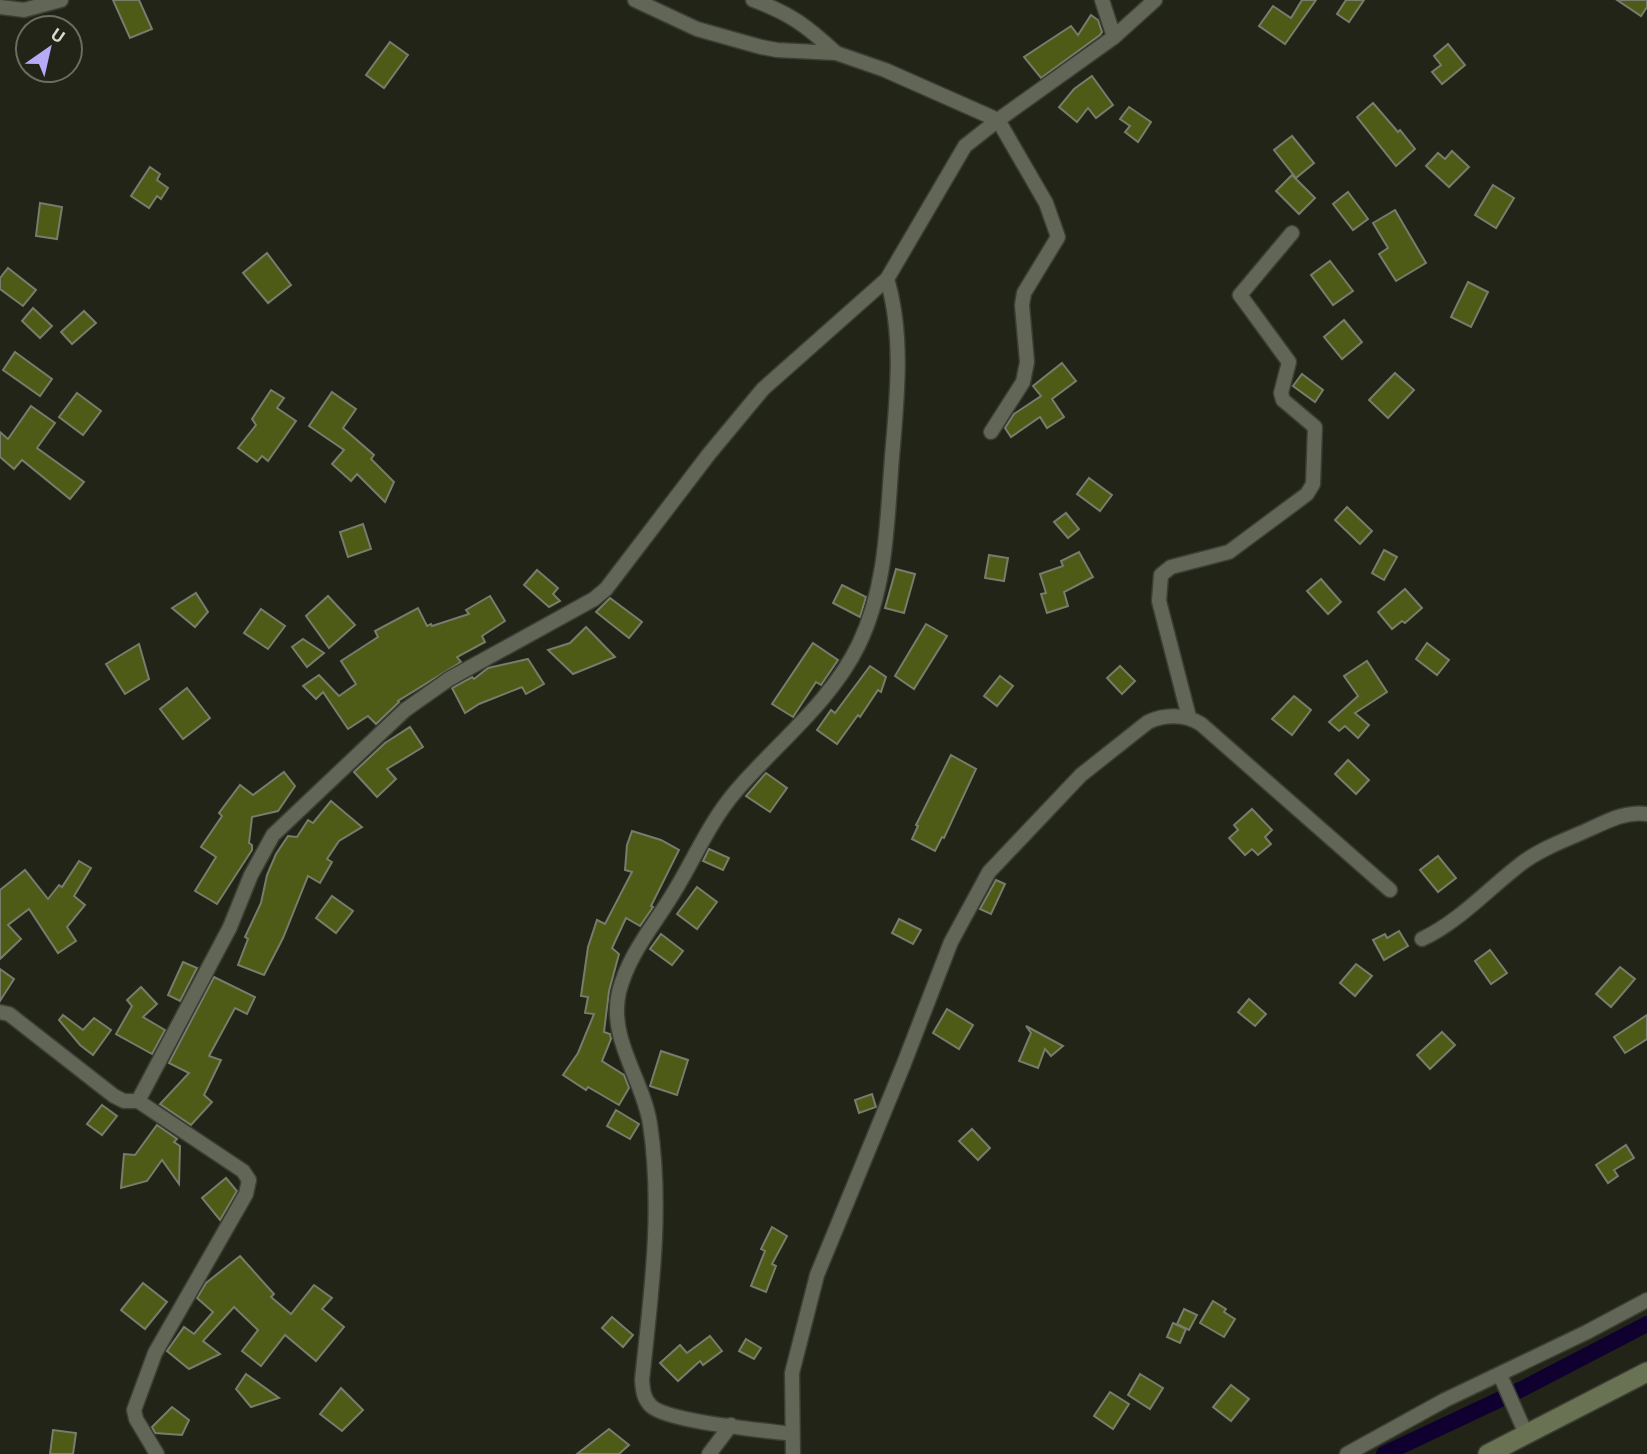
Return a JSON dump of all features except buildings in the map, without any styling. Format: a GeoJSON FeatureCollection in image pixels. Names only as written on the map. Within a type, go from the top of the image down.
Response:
{"type":"FeatureCollection","features":[{"type":"Feature","properties":{"kind":"main road"},"geometry":{"type":"LineString","coordinates":[[1488,1454],[1647,1372]]}},
{"type":"Feature","properties":{"kind":"street"},"geometry":{"type":"LineString","coordinates":[[0,7],[24,10],[61,0]]}},
{"type":"Feature","properties":{"kind":"street"},"geometry":{"type":"LineString","coordinates":[[635,0],[697,29],[761,47],[836,53],[885,70],[998,120],[1046,203],[1058,237],[1024,293],[1022,304],[1027,362],[1023,382],[991,432]]}},
{"type":"Feature","properties":{"kind":"street"},"geometry":{"type":"LineString","coordinates":[[753,0],[776,8],[805,24],[836,53]]}},
{"type":"Feature","properties":{"kind":"street"},"geometry":{"type":"LineString","coordinates":[[1102,0],[1114,37]]}},
{"type":"Feature","properties":{"kind":"street"},"geometry":{"type":"LineString","coordinates":[[138,1101],[230,927],[251,875],[273,835],[405,710],[449,679],[601,594],[763,389],[887,279],[963,149],[998,120],[1114,37],[1155,0]]}},
{"type":"Feature","properties":{"kind":"street"},"geometry":{"type":"LineString","coordinates":[[1189,717],[1158,591],[1161,575],[1171,567],[1229,552],[1307,494],[1313,484],[1315,427],[1283,400],[1281,393],[1289,362],[1240,295],[1292,233]]}},
{"type":"Feature","properties":{"kind":"street"},"geometry":{"type":"LineString","coordinates":[[792,1434],[696,1421],[660,1412],[650,1405],[643,1392],[654,1261],[656,1188],[650,1122],[621,1037],[617,1007],[621,985],[634,952],[677,888],[702,839],[734,792],[831,688],[854,652],[865,627],[884,562],[896,409],[896,321],[887,279]]}},
{"type":"Feature","properties":{"kind":"street"},"geometry":{"type":"LineString","coordinates":[[793,1454],[792,1373],[817,1275],[951,942],[989,872],[1081,775],[1148,722],[1160,718],[1189,717],[1202,724],[1390,890]]}},
{"type":"Feature","properties":{"kind":"street"},"geometry":{"type":"LineString","coordinates":[[1422,939],[1472,905],[1524,861],[1604,822],[1633,812],[1647,814]]}},
{"type":"Feature","properties":{"kind":"street"},"geometry":{"type":"LineString","coordinates":[[0,1013],[9,1014],[114,1096],[124,1101],[138,1101],[243,1171],[250,1183],[155,1353],[134,1410],[136,1419],[157,1454]]}},
{"type":"Feature","properties":{"kind":"street"},"geometry":{"type":"LineString","coordinates":[[1347,1454],[1445,1400],[1502,1380],[1647,1300]]}},
{"type":"Feature","properties":{"kind":"street"},"geometry":{"type":"LineString","coordinates":[[1502,1380],[1526,1434]]}},
{"type":"Feature","properties":{"kind":"street"},"geometry":{"type":"LineString","coordinates":[[709,1454],[731,1425]]}},
{"type":"Feature","properties":{"kind":"waterway"},"geometry":{"type":"LineString","coordinates":[[1384,1454],[1522,1389],[1647,1324]]}}]}
